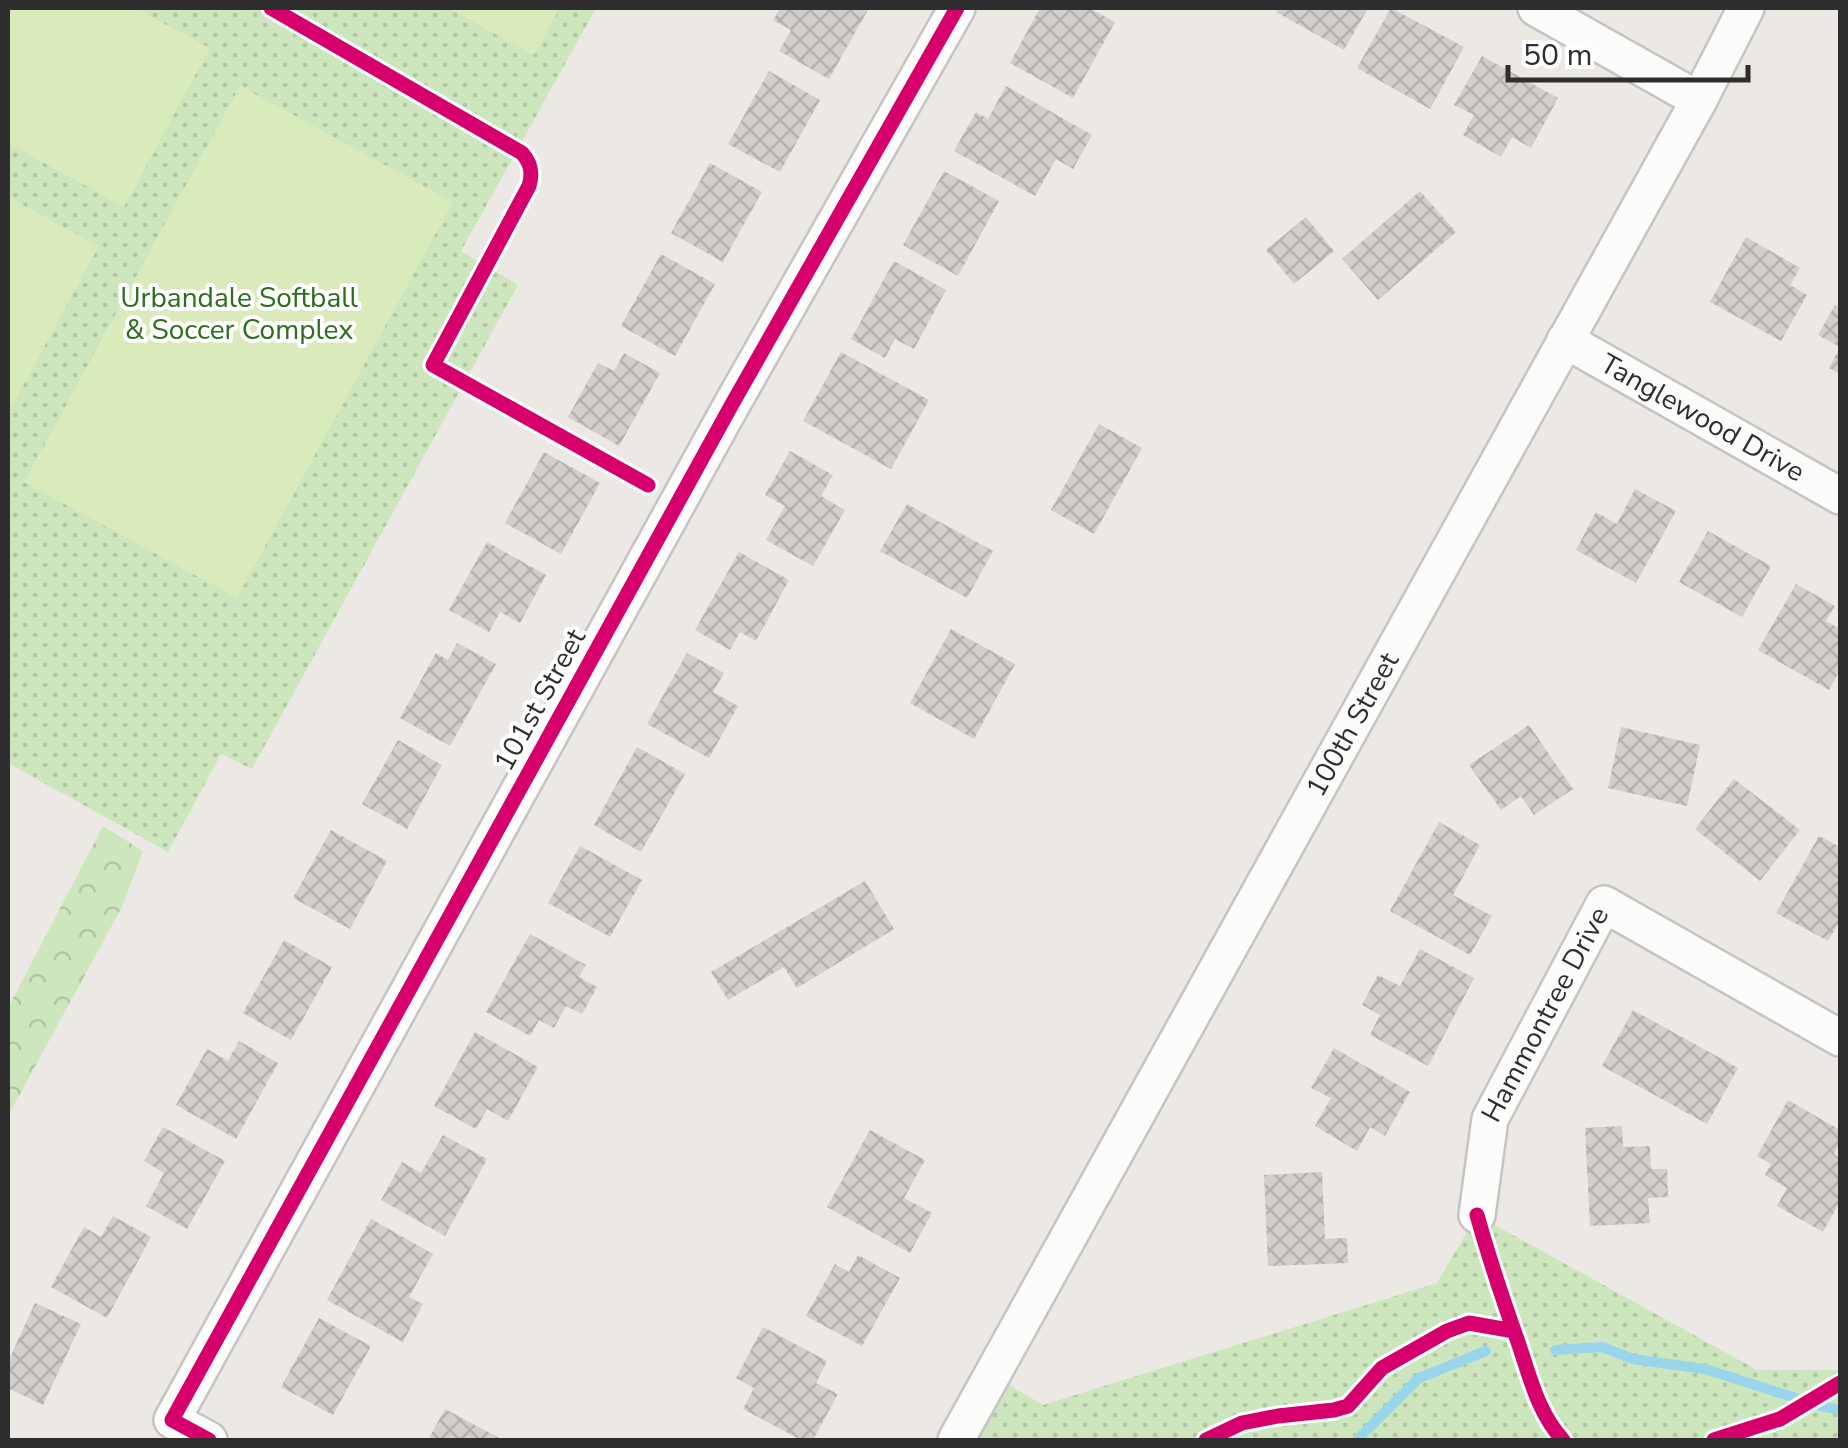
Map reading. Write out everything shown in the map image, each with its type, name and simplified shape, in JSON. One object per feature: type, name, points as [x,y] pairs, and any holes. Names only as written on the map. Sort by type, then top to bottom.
[{"type":"street","name":"101st Street","points":[[209,1440],[172,1420],[731,406],[957,8]]},
{"type":"street","points":[[1536,8],[1699,100]]},
{"type":"street","name":"100th Street","points":[[956,1440],[1699,100],[1746,8]]},
{"type":"street","name":"Tanglewood Drive","points":[[1565,340],[1840,496]]},
{"type":"street","name":"Hammontree Drive","points":[[1477,1215],[1490,1119],[1604,904],[1840,1038]]},
{"type":"green space","name":"Urbandale Softball & Soccer Complex","points":[[8,8],[596,8],[461,251],[518,285],[252,769],[221,754],[168,852],[8,763]]},
{"type":"green space","points":[[8,8],[135,8],[210,48],[124,207],[8,143]]},
{"type":"green space","points":[[448,8],[560,8],[534,55]]},
{"type":"green space","points":[[240,86],[453,202],[237,598],[24,482]]},
{"type":"green space","points":[[8,197],[99,246],[9,412],[8,412]]},
{"type":"green space","points":[[103,826],[143,851],[122,907],[8,1116],[8,1008]]},
{"type":"green space","points":[[1477,1215],[1757,1370],[1840,1370],[1840,1440],[956,1440],[992,1375],[1043,1405],[1437,1283]]},
{"type":"building","points":[[780,8],[869,8],[829,79],[779,51],[791,30],[773,20]]},
{"type":"building","points":[[1040,8],[1089,8],[1115,22],[1073,98],[1010,63]]},
{"type":"building","points":[[1278,8],[1368,8],[1344,50],[1276,12]]},
{"type":"building","points":[[1391,8],[1464,47],[1430,109],[1357,68]]},
{"type":"building","points":[[1482,56],[1558,98],[1531,148],[1512,137],[1501,157],[1463,135],[1474,115],[1454,105]]},
{"type":"building","points":[[769,71],[820,100],[780,172],[728,144]]},
{"type":"building","points":[[1006,86],[1092,135],[1073,169],[1056,159],[1035,196],[954,151],[976,112],[988,119]]},
{"type":"building","points":[[710,163],[762,192],[723,262],[671,233]]},
{"type":"building","points":[[944,171],[999,201],[958,276],[903,245]]},
{"type":"building","points":[[1420,191],[1456,232],[1378,300],[1342,259]]},
{"type":"building","points":[[1306,217],[1334,251],[1294,284],[1266,250]]},
{"type":"building","points":[[1746,237],[1800,268],[1790,285],[1807,295],[1781,341],[1710,302]]},
{"type":"building","points":[[661,254],[715,284],[675,356],[621,326]]},
{"type":"building","points":[[894,261],[946,290],[914,349],[895,339],[885,358],[851,339]]},
{"type":"building","points":[[1835,305],[1840,308],[1840,347],[1818,335]]},
{"type":"building","points":[[1840,347],[1840,374],[1829,368]]},
{"type":"building","points":[[841,352],[929,400],[891,469],[803,421]]},
{"type":"building","points":[[624,353],[660,373],[619,446],[568,417],[598,363],[614,371]]},
{"type":"building","points":[[1099,424],[1142,448],[1094,534],[1051,510]]},
{"type":"building","points":[[790,451],[833,475],[821,496],[845,510],[813,566],[766,540],[785,506],[765,495]]},
{"type":"building","points":[[544,452],[600,483],[561,554],[505,523]]},
{"type":"building","points":[[1635,489],[1676,511],[1636,583],[1576,550],[1596,512],[1617,524]]},
{"type":"building","points":[[907,504],[993,551],[967,598],[880,551]]},
{"type":"building","points":[[1708,531],[1771,566],[1742,617],[1679,582]]},
{"type":"building","points":[[487,542],[546,575],[520,623],[500,612],[489,632],[449,610]]},
{"type":"building","points":[[739,552],[789,580],[756,641],[740,632],[730,650],[695,630]]},
{"type":"building","points":[[1796,584],[1835,606],[1826,621],[1840,629],[1840,670],[1829,690],[1758,650]]},
{"type":"building","points":[[951,629],[1015,664],[974,739],[910,703]]},
{"type":"building","points":[[457,643],[496,664],[450,746],[400,718],[436,653],[448,660]]},
{"type":"building","points":[[687,653],[724,673],[713,692],[738,706],[709,758],[647,724]]},
{"type":"building","points":[[1529,725],[1573,789],[1534,815],[1521,796],[1501,810],[1469,765]]},
{"type":"building","points":[[1621,727],[1700,745],[1687,806],[1608,788]]},
{"type":"building","points":[[398,740],[442,765],[407,829],[362,804]]},
{"type":"building","points":[[637,747],[685,774],[641,852],[594,825]]},
{"type":"building","points":[[1734,779],[1800,830],[1760,881],[1695,829]]},
{"type":"building","points":[[1439,822],[1480,845],[1453,895],[1492,916],[1470,955],[1390,911]]},
{"type":"building","points":[[331,830],[387,861],[350,929],[293,898]]},
{"type":"building","points":[[1819,836],[1840,847],[1840,925],[1828,941],[1776,913]]},
{"type":"building","points":[[580,846],[642,880],[610,937],[548,903]]},
{"type":"building","points":[[865,881],[894,929],[797,988],[784,967],[728,1000],[711,972]]},
{"type":"building","points":[[530,934],[586,965],[579,977],[597,987],[582,1014],[566,1006],[554,1028],[539,1020],[530,1036],[486,1012]]},
{"type":"building","points":[[284,940],[332,967],[291,1040],[243,1013]]},
{"type":"building","points":[[1420,949],[1474,978],[1428,1066],[1370,1035],[1380,1015],[1362,1005],[1378,975],[1400,986]]},
{"type":"building","points":[[1633,1010],[1738,1068],[1707,1124],[1602,1066]]},
{"type":"building","points":[[475,1032],[538,1067],[508,1121],[487,1109],[476,1129],[434,1106]]},
{"type":"building","points":[[239,1041],[278,1063],[236,1139],[176,1105],[207,1049],[228,1061]]},
{"type":"building","points":[[1334,1048],[1410,1092],[1385,1136],[1370,1127],[1357,1151],[1315,1126],[1331,1098],[1311,1088]]},
{"type":"building","points":[[1788,1100],[1840,1130],[1840,1143],[1834,1154],[1840,1158],[1840,1201],[1823,1232],[1777,1206],[1787,1188],[1765,1175],[1771,1164],[1757,1156]]},
{"type":"building","points":[[1622,1126],[1623,1147],[1650,1146],[1651,1169],[1667,1169],[1668,1197],[1648,1198],[1650,1223],[1590,1226],[1585,1128]]},
{"type":"building","points":[[163,1127],[225,1161],[187,1229],[146,1206],[164,1173],[144,1161]]},
{"type":"building","points":[[870,1130],[925,1160],[904,1198],[932,1213],[910,1253],[827,1207]]},
{"type":"building","points":[[443,1135],[487,1159],[445,1236],[381,1200],[402,1162],[421,1173]]},
{"type":"building","points":[[1322,1172],[1325,1239],[1347,1238],[1348,1263],[1268,1266],[1264,1175]]},
{"type":"building","points":[[113,1216],[151,1237],[107,1318],[51,1287],[84,1227],[101,1237]]},
{"type":"building","points":[[371,1219],[433,1254],[409,1297],[423,1304],[403,1342],[327,1300]]},
{"type":"building","points":[[858,1255],[900,1278],[862,1346],[806,1316],[835,1264],[849,1272]]},
{"type":"building","points":[[35,1303],[81,1324],[43,1405],[8,1388],[8,1362]]},
{"type":"building","points":[[319,1318],[371,1346],[333,1415],[281,1387]]},
{"type":"building","points":[[763,1327],[827,1361],[816,1383],[838,1394],[813,1440],[801,1440],[743,1409],[754,1388],[736,1378]]},
{"type":"building","points":[[445,1409],[503,1440],[428,1440]]},
{"type":"waterway","points":[[1555,1350],[1602,1347],[1633,1359],[1705,1369],[1840,1410]]},
{"type":"waterway","points":[[1357,1440],[1419,1378],[1486,1351]]},
{"type":"cycle path","points":[[271,8],[522,153],[530,168],[529,186],[433,365],[648,485]]},
{"type":"cycle path","points":[[209,1440],[172,1420],[731,406],[957,8]]},
{"type":"cycle path","points":[[1477,1215],[1536,1394],[1563,1440]]},
{"type":"cycle path","points":[[1206,1440],[1242,1423],[1348,1406],[1382,1368],[1447,1331],[1469,1323],[1514,1331]]},
{"type":"cycle path","points":[[1714,1440],[1780,1419],[1840,1383]]}]
